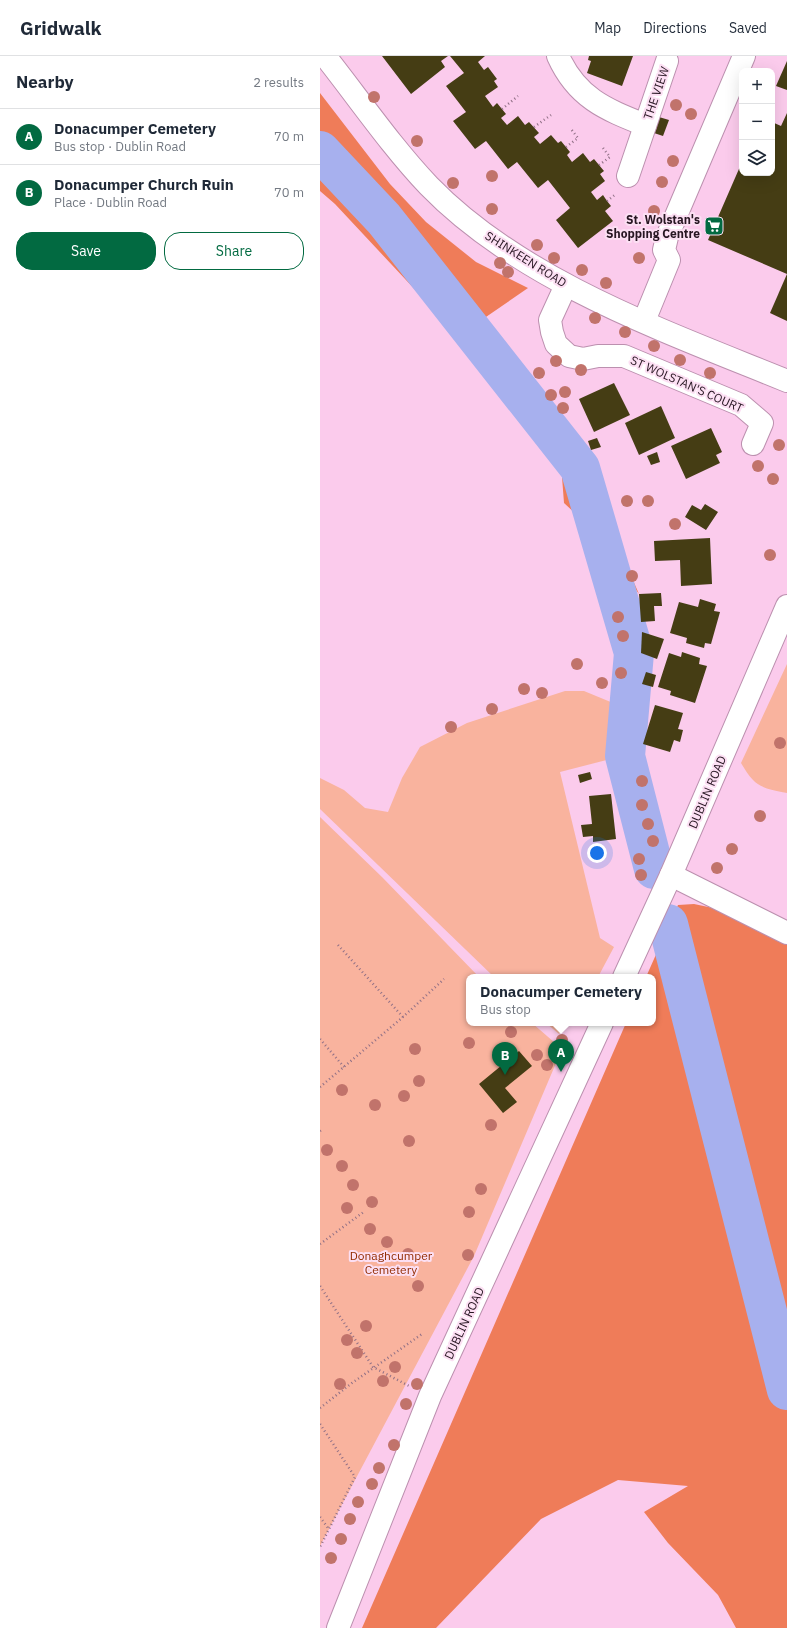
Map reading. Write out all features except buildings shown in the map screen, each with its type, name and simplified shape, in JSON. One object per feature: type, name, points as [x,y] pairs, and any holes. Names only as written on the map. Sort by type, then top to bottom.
[{"type":"street","name":"SHINKEEN ROAD","points":[[325,56],[392,143],[429,186],[466,219],[509,250],[566,285],[596,301],[787,381]]},
{"type":"street","name":"THE VIEW","points":[[558,56],[566,72],[578,88],[595,103],[609,111],[646,125]]},
{"type":"street","points":[[644,321],[669,260],[664,250],[667,237],[744,56]]},
{"type":"street","name":"THE VIEW","points":[[628,176],[667,62]]},
{"type":"street","name":"ST WOLSTAN'S COURT","points":[[566,285],[550,320],[556,344],[569,356],[583,359],[598,356],[624,356],[742,405],[762,423],[753,444]]},
{"type":"street","name":"DUBLIN ROAD","points":[[625,974],[671,875],[787,606]]},
{"type":"street","points":[[671,875],[787,933]]},
{"type":"street","name":"DUBLIN ROAD","points":[[338,1628],[430,1396],[601,1026]]},
{"type":"path","points":[[502,109],[518,96]]},
{"type":"path","points":[[534,127],[551,115]]},
{"type":"path","points":[[566,147],[578,138],[571,129]]},
{"type":"path","points":[[599,165],[610,157],[603,148]]},
{"type":"path","points":[[338,945],[403,1017]]},
{"type":"path","points":[[320,1087],[403,1017],[444,979]]},
{"type":"path","points":[[320,1039],[344,1066]]},
{"type":"path","points":[[320,1244],[365,1211]]},
{"type":"path","points":[[320,1286],[373,1367],[430,1396]]},
{"type":"path","points":[[320,1408],[373,1367],[422,1334]]},
{"type":"path","points":[[320,1424],[355,1477],[320,1547]]},
{"type":"path","points":[[320,1517],[328,1529]]},
{"type":"green space","points":[[787,664],[787,793],[765,788],[755,782],[741,763]]},
{"type":"green space","points":[[565,691],[584,691],[630,710],[631,733],[626,755],[560,772],[600,938],[614,947],[600,974],[491,974],[320,809],[320,778],[344,790],[365,808],[388,812],[402,778],[420,747],[467,723]]},
{"type":"green space","name":"Donaghcumper Cemetery","points":[[320,817],[382,877],[476,974],[466,974],[466,1026],[535,1026],[562,1049],[474,1256],[320,1546]]},
{"type":"green space","points":[[550,1026],[564,1026],[559,1034]]},
{"type":"shaded area","points":[[320,93],[390,184],[426,222],[476,262],[528,288],[483,319],[526,370],[550,408],[589,480],[639,594],[592,529],[564,503],[561,464],[477,356],[335,204],[320,191]]},
{"type":"shaded area","points":[[694,904],[713,908],[787,944],[787,1628],[736,1628],[718,1595],[668,1543],[644,1512],[688,1486],[618,1480],[541,1519],[436,1628],[362,1628],[625,1026],[656,1026],[656,974],[647,974],[678,905]]},
{"type":"waterway","points":[[320,151],[384,219],[580,468],[634,653],[625,756],[654,869]]},
{"type":"waterway","points":[[668,924],[787,1390]]},
{"type":"place","name":"St. Wolstan's Shopping Centre","points":[[714,226]]},
{"type":"place","name":"Donacumper Cemetery","points":[[561,1072]]},
{"type":"place","name":"Donacumper Church Ruin","points":[[505,1075]]}]
